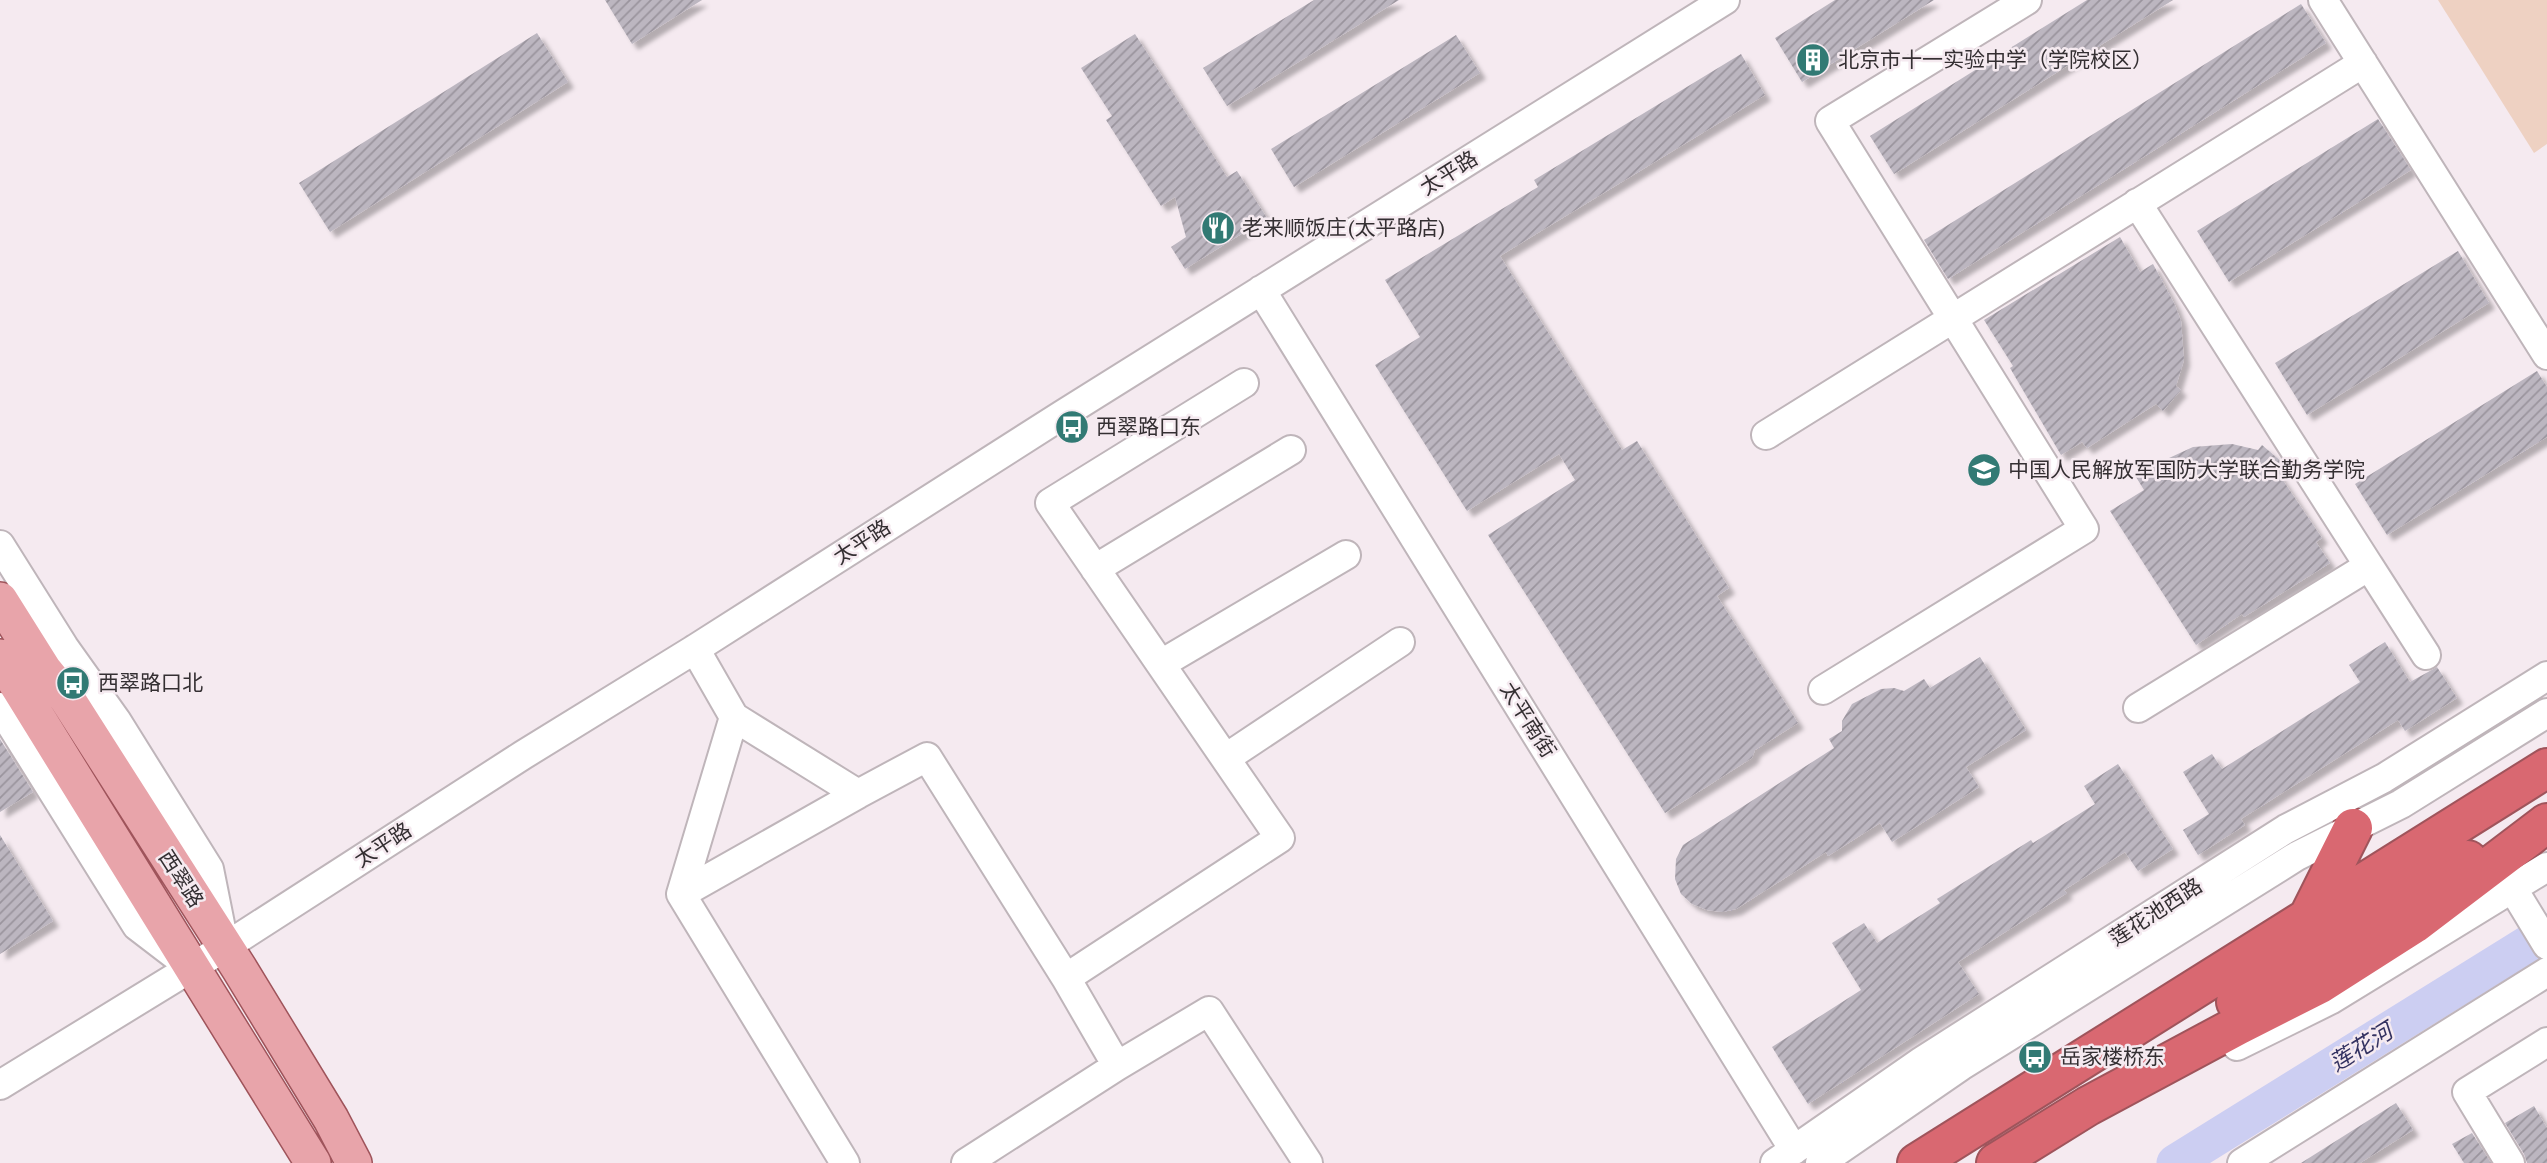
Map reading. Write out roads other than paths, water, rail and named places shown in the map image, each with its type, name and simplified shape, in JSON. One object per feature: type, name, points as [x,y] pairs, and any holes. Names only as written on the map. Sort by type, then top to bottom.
[{"type":"highway","points":[[1917,1163],[2547,768]]},
{"type":"highway","points":[[2309,916],[2345,815]]},
{"type":"highway","points":[[1996,1163],[2088,1106],[2319,984],[2541,842]]},
{"type":"main road","name":"西翠路","points":[[0,600],[44,670],[66,697],[225,947],[331,1119],[354,1163]]},
{"type":"main road","name":"西翠路","points":[[0,657],[313,1163]]},
{"type":"street","name":"太平路","points":[[0,1085],[192,968],[523,755],[1725,0]]},
{"type":"street","points":[[1823,690],[2084,529],[1830,121],[2027,0]]},
{"type":"street","points":[[2323,0],[2547,355]]},
{"type":"street","points":[[1766,435],[2363,63]]},
{"type":"street","points":[[2137,203],[2426,655]]},
{"type":"street","name":"太平南街","points":[[1261,290],[1785,1156]]},
{"type":"street","points":[[1066,978],[1280,838],[1050,503],[1244,383]]},
{"type":"street","points":[[1096,569],[1291,450]]},
{"type":"street","points":[[0,545],[64,647],[116,720],[209,869],[225,947]]},
{"type":"street","points":[[1161,664],[1346,555]]},
{"type":"street","points":[[2138,708],[2369,566]]},
{"type":"street","points":[[1226,758],[1400,642]]},
{"type":"street","points":[[695,649],[734,717],[858,794]]},
{"type":"street","name":"莲花池西路","points":[[1820,1163],[1961,1066],[2297,856],[2384,778],[2547,676]]},
{"type":"street","points":[[0,707],[137,926],[192,968]]},
{"type":"street","name":"莲花池西路","points":[[1785,1156],[1922,1061],[2286,829],[2401,804],[2547,713]]},
{"type":"street","points":[[734,717],[681,894],[845,1163]]},
{"type":"street","points":[[681,894],[927,757],[1066,978],[1117,1066]]},
{"type":"street","points":[[2088,1106],[2206,1060],[2277,1028],[2330,1000],[2513,889],[2541,842]]},
{"type":"street","points":[[2513,889],[2547,945]]},
{"type":"street","points":[[2242,1163],[2547,972]]},
{"type":"street","points":[[966,1163],[1117,1066],[1209,1011],[1308,1163]]},
{"type":"street","points":[[2510,1163],[2468,1092],[2547,1042]]},
{"type":"waterway","name":"莲花河","points":[[2175,1163],[2547,932]]},
{"type":"place","name":"北京市十一实验中学（学院校区）","points":[[1813,60]]},
{"type":"place","name":"老来顺饭庄(太平路店)","points":[[1218,228]]},
{"type":"place","name":"西翠路口东","points":[[1072,427]]},
{"type":"place","name":"中国人民解放军国防大学联合勤务学院","points":[[1984,470]]},
{"type":"place","name":"西翠路口北","points":[[73,683]]},
{"type":"place","name":"岳家楼桥东","points":[[2035,1057]]}]
